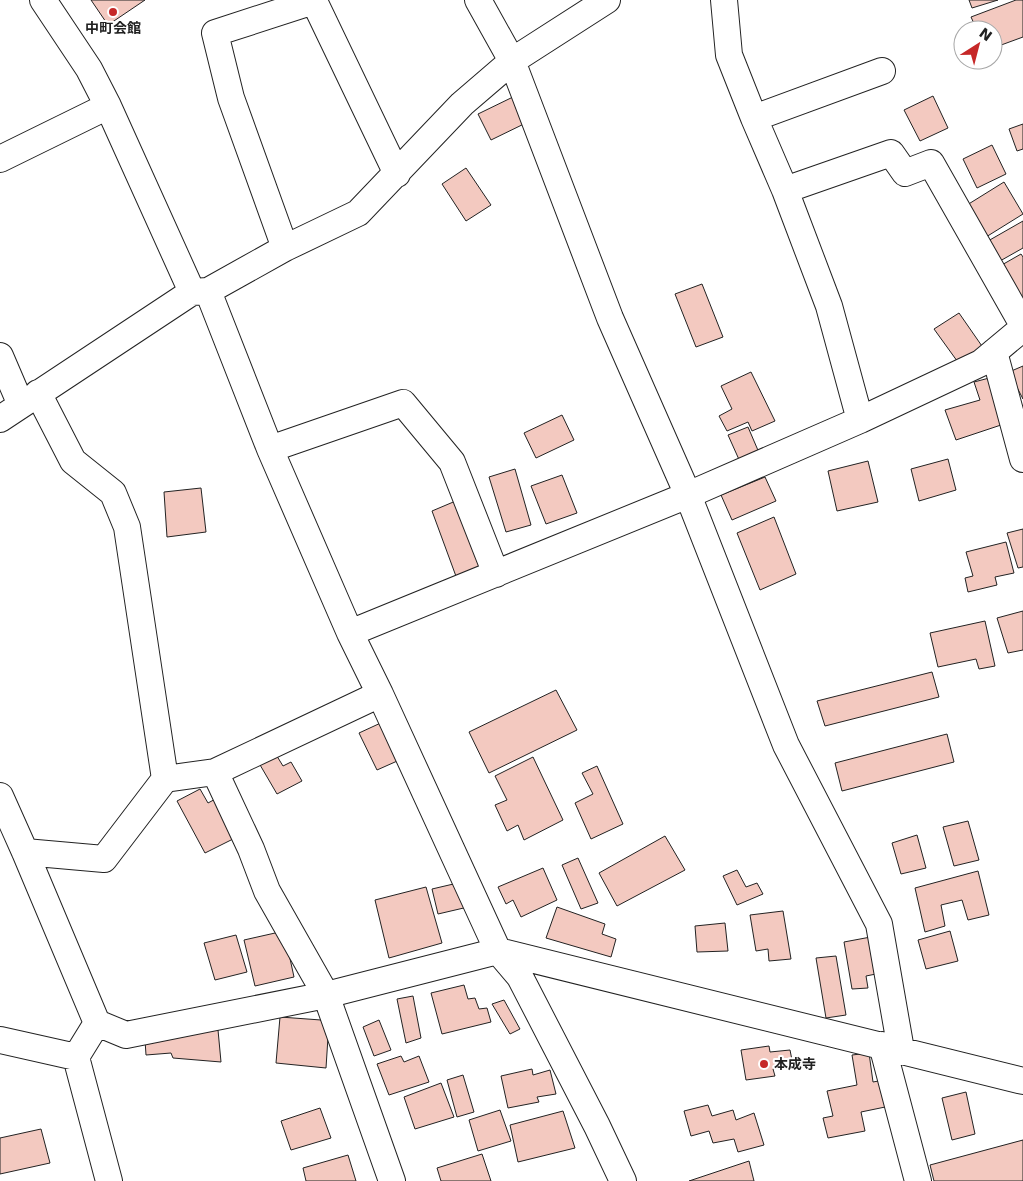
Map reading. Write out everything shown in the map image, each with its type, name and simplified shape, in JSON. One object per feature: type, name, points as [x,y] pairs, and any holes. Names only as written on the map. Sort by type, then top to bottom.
[{"type":"street","points":[[43,0],[89,69],[200,292],[350,633],[498,951],[520,977],[597,1126],[623,1181]]},
{"type":"street","points":[[478,0],[512,61],[610,318],[688,495],[786,745],[879,924],[892,1048],[918,1181]]},
{"type":"street","points":[[20,405],[200,292],[358,213],[462,104],[512,61],[607,0]]},
{"type":"street","points":[[724,0],[729,55],[785,190],[829,306],[860,420]]},
{"type":"street","points":[[286,248],[231,98],[215,34],[314,1],[397,174]]},
{"type":"street","points":[[754,118],[882,71]]},
{"type":"street","points":[[0,159],[108,106]]},
{"type":"street","points":[[350,633],[688,495],[860,420],[980,362],[1023,327],[931,162],[905,172],[891,153],[785,190]]},
{"type":"street","points":[[994,352],[1023,459]]},
{"type":"street","points":[[0,356],[20,405],[73,461],[113,493],[128,527],[165,779]]},
{"type":"street","points":[[270,449],[403,403],[452,462],[496,574]]},
{"type":"street","points":[[15,846],[104,859],[165,779],[215,772],[380,694]]},
{"type":"street","points":[[215,772],[251,849],[267,891],[326,996],[392,1181]]},
{"type":"street","points":[[0,796],[15,846],[97,1024],[126,1035],[326,996],[498,951],[1023,1081]]},
{"type":"street","points":[[97,1024],[76,1057],[108,1181]]},
{"type":"street","points":[[0,1040],[76,1057]]},
{"type":"building","name":"中町会館","points":[[91,0],[145,0],[108,25]]},
{"type":"building","points":[[969,0],[998,0],[972,8]]},
{"type":"building","points":[[1016,0],[1023,0],[1023,37],[1003,44],[1003,20],[972,20],[971,17]]},
{"type":"building","points":[[515,96],[528,122],[491,140],[478,114]]},
{"type":"building","points":[[933,96],[948,128],[920,141],[904,110]]},
{"type":"building","points":[[1023,124],[1023,149],[1017,151],[1009,129]]},
{"type":"building","points":[[992,145],[1006,174],[977,188],[963,159]]},
{"type":"building","points":[[466,168],[491,205],[466,221],[442,184]]},
{"type":"building","points":[[1004,182],[1023,214],[986,237],[967,205]]},
{"type":"building","points":[[1023,221],[1023,248],[1000,261],[988,241]]},
{"type":"building","points":[[1021,254],[1023,257],[1023,298],[1020,300],[1000,266]]},
{"type":"building","points":[[702,284],[723,337],[696,347],[675,294]]},
{"type":"building","points":[[959,313],[984,349],[960,365],[934,329]]},
{"type":"building","points":[[1023,366],[1023,399],[1009,372]]},
{"type":"building","points":[[751,372],[775,421],[752,431],[748,422],[727,431],[719,416],[732,409],[721,386]]},
{"type":"building","points":[[993,377],[1007,423],[956,440],[945,410],[980,400],[974,382]]},
{"type":"building","points":[[562,415],[574,440],[536,458],[524,433]]},
{"type":"building","points":[[748,427],[760,455],[741,464],[728,435]]},
{"type":"building","points":[[948,459],[956,490],[919,501],[911,469]]},
{"type":"building","points":[[868,461],[878,502],[837,511],[828,471]]},
{"type":"building","points":[[515,469],[531,525],[506,532],[489,477]]},
{"type":"building","points":[[562,475],[577,513],[546,524],[531,486]]},
{"type":"building","points":[[765,477],[776,501],[732,520],[721,495]]},
{"type":"building","points":[[201,488],[206,532],[167,537],[164,492]]},
{"type":"building","points":[[458,500],[484,569],[457,579],[432,511]]},
{"type":"building","points":[[774,517],[796,574],[760,590],[737,533]]},
{"type":"building","points":[[1023,529],[1023,567],[1018,568],[1007,533]]},
{"type":"building","points":[[1006,542],[1014,573],[995,577],[997,585],[968,592],[965,578],[973,576],[966,552]]},
{"type":"building","points":[[1023,611],[1023,650],[1008,653],[997,618]]},
{"type":"building","points":[[985,621],[995,666],[979,669],[976,659],[938,667],[930,633]]},
{"type":"building","points":[[932,672],[939,697],[825,726],[817,701]]},
{"type":"building","points":[[556,690],[577,730],[489,773],[469,732]]},
{"type":"building","points":[[385,721],[404,758],[377,770],[359,733]]},
{"type":"building","points":[[947,734],[954,762],[842,791],[835,763]]},
{"type":"building","points":[[272,748],[283,766],[291,762],[302,781],[277,794],[256,758]]},
{"type":"building","points":[[533,757],[563,820],[524,840],[518,825],[507,831],[495,805],[507,800],[495,776]]},
{"type":"building","points":[[597,766],[623,824],[591,839],[575,803],[593,794],[582,773]]},
{"type":"building","points":[[200,789],[208,803],[221,796],[241,835],[205,853],[177,801]]},
{"type":"building","points":[[968,821],[979,860],[954,866],[943,827]]},
{"type":"building","points":[[917,835],[926,868],[901,874],[892,843]]},
{"type":"building","points":[[665,836],[685,870],[617,906],[599,873]]},
{"type":"building","points":[[578,858],[598,903],[581,909],[562,865]]},
{"type":"building","points":[[543,868],[557,900],[521,917],[513,900],[506,904],[498,887]]},
{"type":"building","points":[[737,870],[746,887],[757,883],[763,894],[737,905],[723,876]]},
{"type":"building","points":[[978,871],[989,915],[968,920],[962,900],[941,905],[945,926],[925,932],[915,888]]},
{"type":"building","points":[[462,882],[468,907],[438,914],[432,889]]},
{"type":"building","points":[[426,887],[442,943],[389,958],[375,900]]},
{"type":"building","points":[[557,907],[605,924],[602,934],[616,939],[611,957],[546,938]]},
{"type":"building","points":[[783,911],[791,959],[769,961],[768,949],[756,951],[750,915]]},
{"type":"building","points":[[725,923],[728,951],[697,952],[695,926]]},
{"type":"building","points":[[284,931],[294,977],[255,986],[244,940]]},
{"type":"building","points":[[950,931],[958,961],[926,969],[918,940]]},
{"type":"building","points":[[236,935],[247,972],[215,980],[204,943]]},
{"type":"building","points":[[876,936],[881,973],[866,976],[868,988],[852,989],[844,942]]},
{"type":"building","points":[[836,956],[846,1015],[826,1018],[816,958]]},
{"type":"building","points":[[464,985],[468,999],[475,998],[479,1009],[487,1008],[491,1022],[442,1034],[431,993]]},
{"type":"building","points":[[413,996],[421,1038],[406,1043],[397,999]]},
{"type":"building","points":[[504,1000],[520,1029],[510,1034],[492,1004]]},
{"type":"building","points":[[280,1017],[321,1020],[328,1037],[326,1068],[276,1063]]},
{"type":"building","points":[[379,1020],[391,1050],[374,1056],[363,1027]]},
{"type":"building","points":[[218,1030],[221,1062],[173,1058],[171,1053],[146,1055],[145,1040]]},
{"type":"building","name":"本成寺","points":[[769,1046],[770,1052],[790,1050],[792,1060],[784,1061],[785,1067],[773,1069],[775,1076],[746,1080],[741,1050]]},
{"type":"building","points":[[869,1053],[873,1082],[884,1080],[890,1106],[861,1112],[865,1131],[828,1138],[823,1118],[833,1116],[827,1091],[857,1085],[852,1055]]},
{"type":"building","points":[[401,1056],[404,1062],[419,1056],[429,1082],[389,1095],[377,1064]]},
{"type":"building","points":[[532,1069],[533,1075],[550,1070],[556,1094],[537,1097],[539,1102],[508,1108],[501,1076]]},
{"type":"building","points":[[463,1075],[474,1112],[457,1117],[447,1080]]},
{"type":"building","points":[[441,1083],[454,1117],[415,1129],[404,1097]]},
{"type":"building","points":[[966,1092],[975,1134],[952,1140],[942,1098]]},
{"type":"building","points":[[708,1105],[712,1116],[733,1110],[736,1120],[754,1113],[764,1145],[738,1152],[734,1139],[713,1143],[709,1131],[691,1136],[684,1111]]},
{"type":"building","points":[[320,1108],[331,1138],[291,1150],[281,1121]]},
{"type":"building","points":[[500,1110],[511,1141],[478,1151],[469,1120]]},
{"type":"building","points":[[563,1111],[575,1148],[518,1162],[510,1125]]},
{"type":"building","points":[[41,1129],[50,1163],[0,1174],[0,1138]]},
{"type":"building","points":[[1023,1140],[1023,1181],[934,1181],[930,1165]]},
{"type":"building","points":[[482,1154],[491,1181],[441,1181],[437,1168]]},
{"type":"building","points":[[348,1155],[356,1181],[306,1181],[303,1168]]},
{"type":"building","points":[[749,1161],[754,1181],[689,1181]]},
{"type":"place","name":"中町会館","points":[[113,12]]},
{"type":"place","name":"本成寺","points":[[764,1064]]}]
